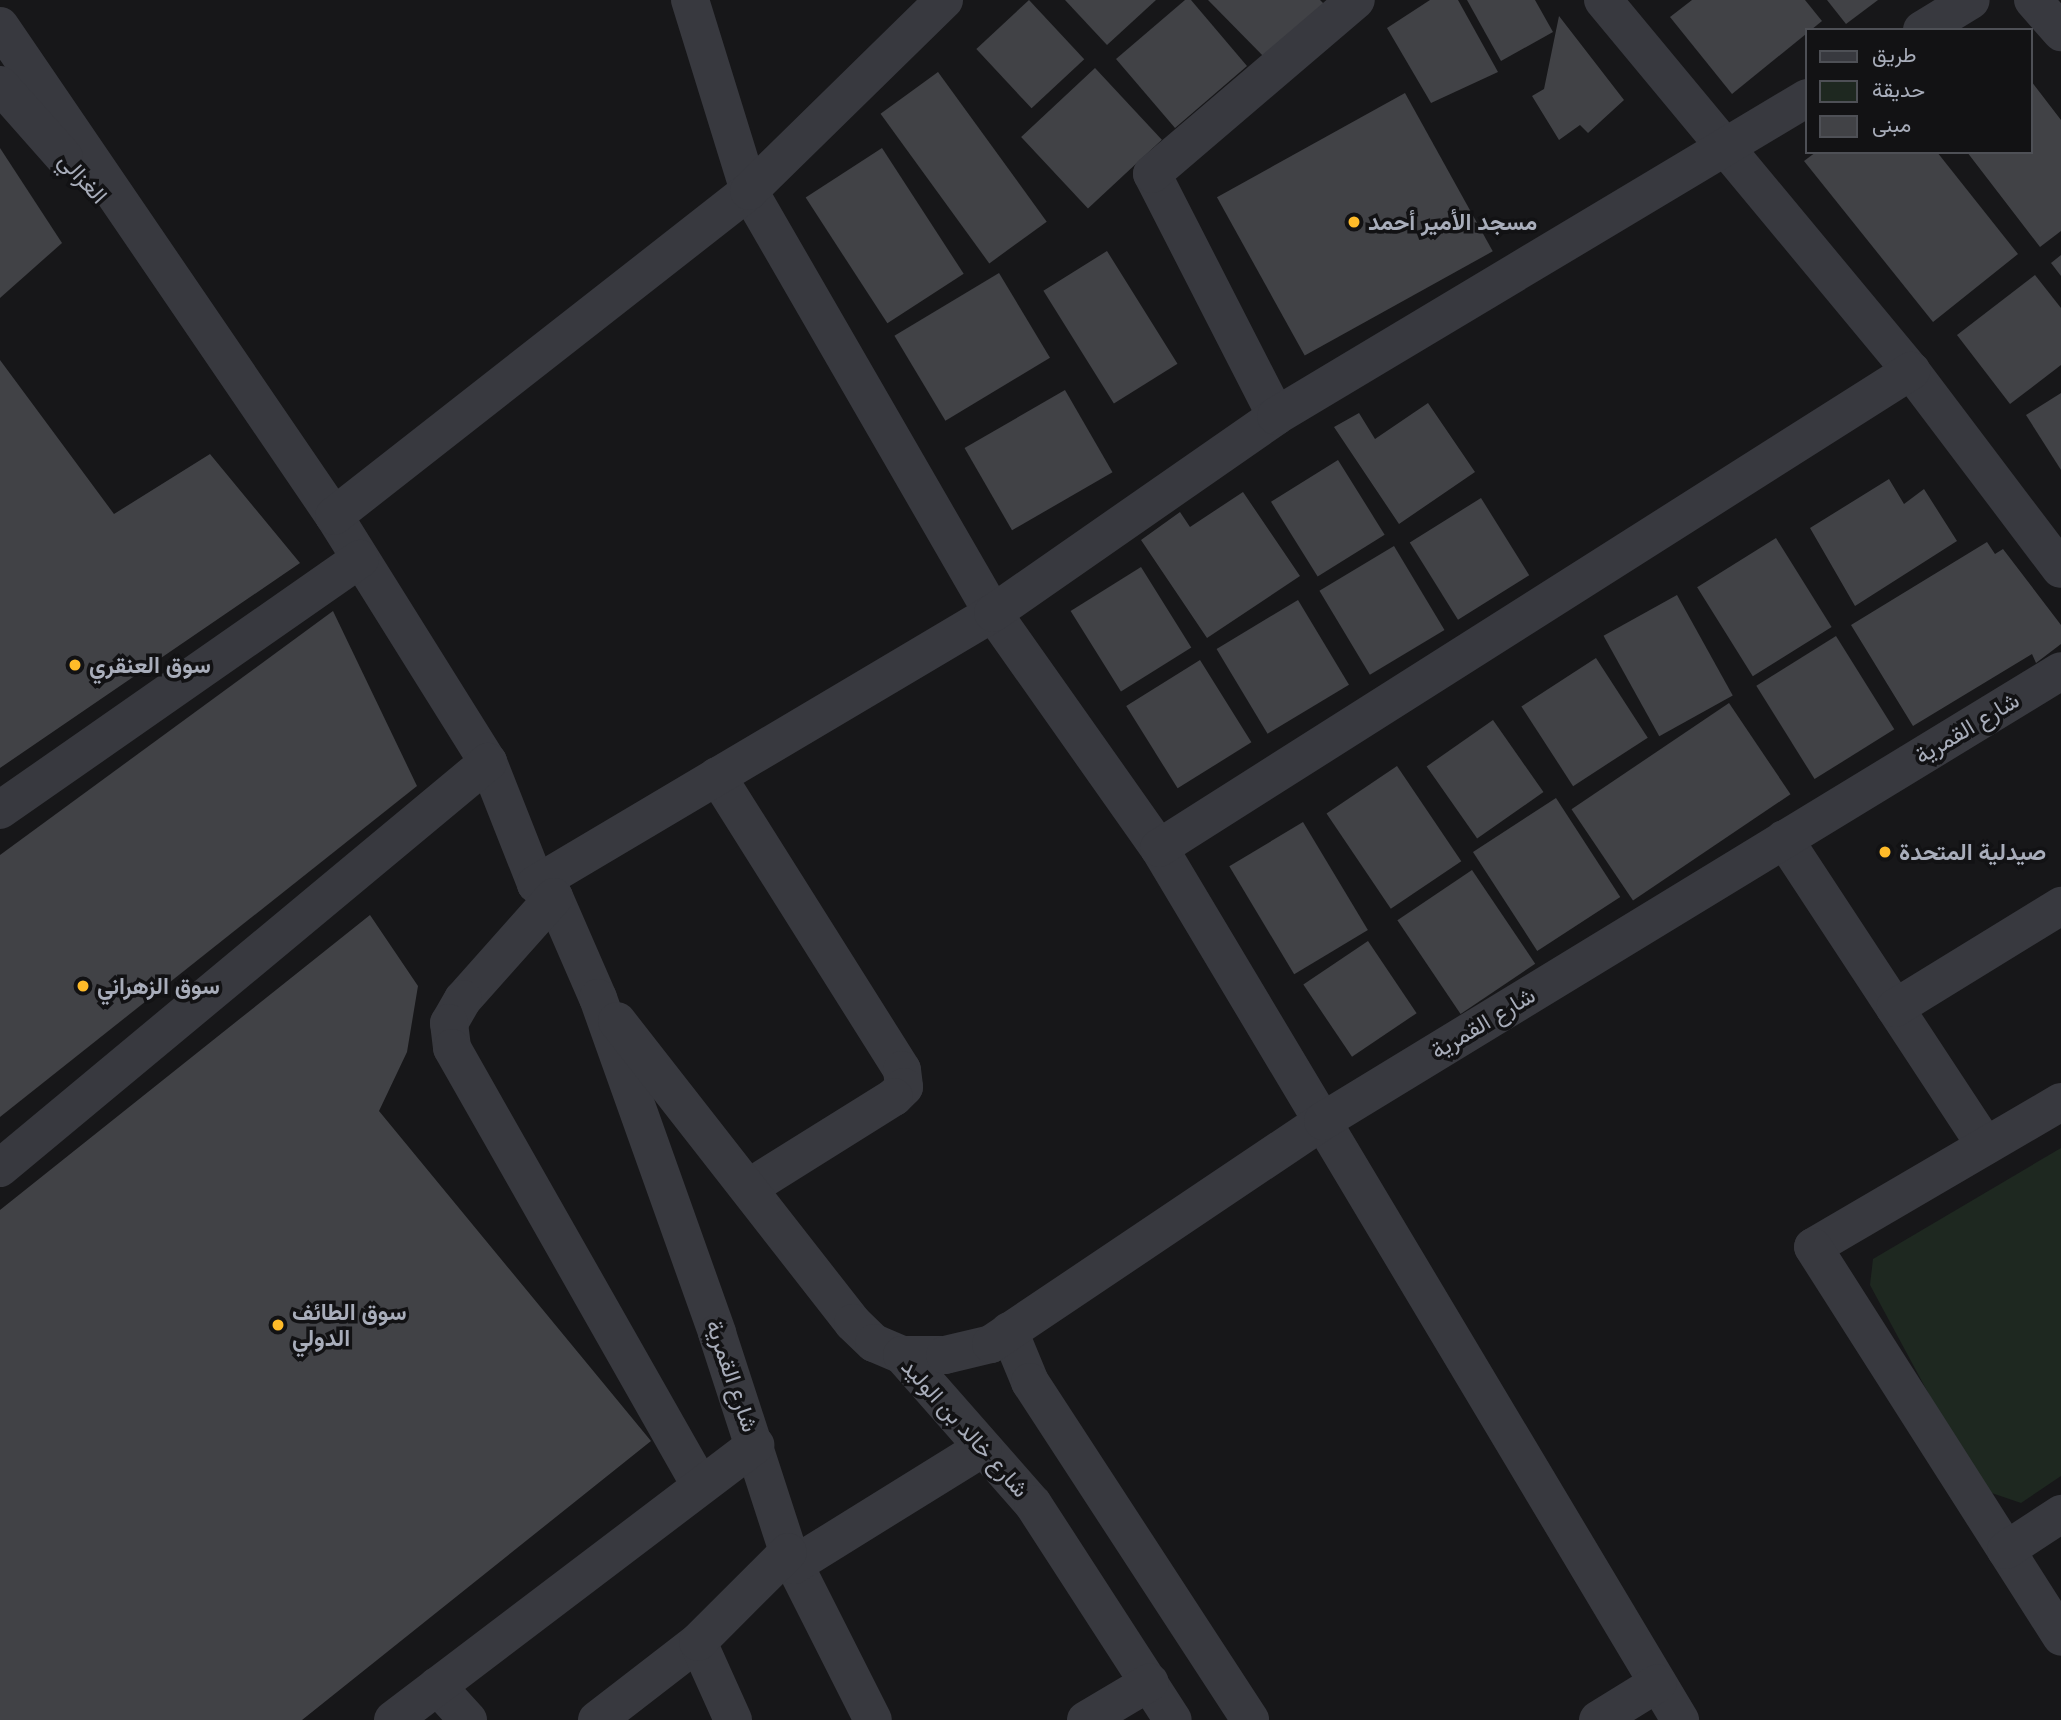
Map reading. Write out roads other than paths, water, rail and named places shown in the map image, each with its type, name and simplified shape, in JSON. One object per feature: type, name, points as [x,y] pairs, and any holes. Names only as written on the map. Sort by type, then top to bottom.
[{"type":"street","points":[[690,0],[749,191],[993,612],[1159,848],[1680,1720]]},
{"type":"street","points":[[334,516],[749,191],[944,0]]},
{"type":"street","points":[[1276,416],[1152,174],[1356,0]]},
{"type":"street","points":[[1604,0],[1912,370],[2061,569]]},
{"type":"street","points":[[1925,28],[1971,0]]},
{"type":"street","points":[[2033,0],[2061,32]]},
{"type":"street","points":[[0,26],[334,516],[488,762],[545,890],[598,998]]},
{"type":"street","name":"الغزالي","points":[[0,85],[166,272]]},
{"type":"street","points":[[699,1483],[452,1048],[449,1023],[463,999],[545,890],[717,776],[993,612],[1276,416],[1806,99]]},
{"type":"street","points":[[1159,848],[1912,370]]},
{"type":"street","points":[[0,810],[360,559]]},
{"type":"street","name":"شارع القمرية","points":[[902,1355],[944,1355],[991,1344],[1323,1121],[2061,671]]},
{"type":"street","points":[[0,1168],[488,762]]},
{"type":"street","points":[[717,776],[902,1070],[904,1087],[750,1187]]},
{"type":"street","points":[[1784,839],[1986,1146]]},
{"type":"street","points":[[1895,1008],[2061,906]]},
{"type":"street","name":"شارع القمرية","points":[[393,1720],[699,1483],[755,1445],[598,998]]},
{"type":"street","name":"شارع خالد بن الوليد","points":[[598,998],[750,1187],[853,1323],[874,1343],[902,1355],[1033,1504],[1173,1720]]},
{"type":"street","points":[[2061,1102],[1813,1247],[2061,1637]]},
{"type":"street","points":[[1009,1331],[1030,1382],[1195,1628],[1250,1720]]},
{"type":"street","points":[[755,1445],[791,1558],[873,1720]]},
{"type":"street","points":[[597,1720],[698,1642],[791,1558],[984,1448]]},
{"type":"street","points":[[2006,1550],[2061,1514]]},
{"type":"street","points":[[698,1642],[733,1720]]},
{"type":"street","points":[[1086,1720],[1150,1682]]},
{"type":"street","points":[[1598,1720],[1658,1683]]},
{"type":"street","points":[[437,1686],[468,1720]]},
{"type":"place","name":"مسجد الأمير أحمد","points":[[1354,222]]},
{"type":"place","name":"سوق العنقري","points":[[75,665]]},
{"type":"place","name":"صيدلية المتحدة","points":[[1885,852]]},
{"type":"place","name":"سوق الزهراني","points":[[83,986]]},
{"type":"place","name":"سوق الطائف الدولي","points":[[278,1325]]}]
